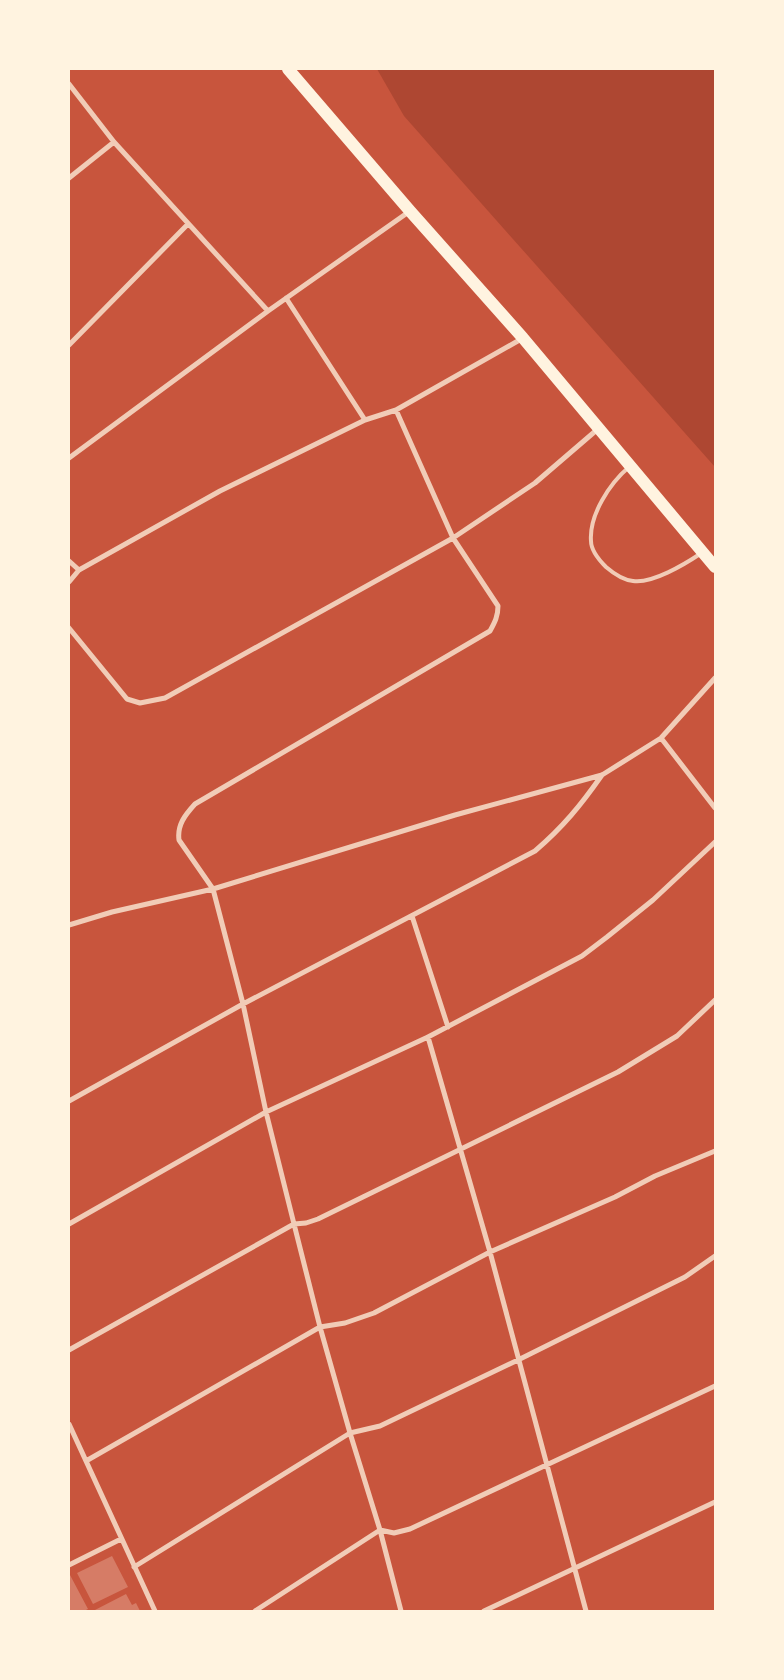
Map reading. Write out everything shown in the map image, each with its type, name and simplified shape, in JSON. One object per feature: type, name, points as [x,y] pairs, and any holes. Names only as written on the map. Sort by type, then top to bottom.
[{"type":"main road","points":[[289,69],[410,211],[523,338],[715,567]]},
{"type":"street","points":[[69,84],[114,142],[268,311]]},
{"type":"street","points":[[69,178],[114,142]]},
{"type":"street","points":[[69,458],[268,311],[410,211]]},
{"type":"street","points":[[69,345],[188,224]]},
{"type":"street","points":[[286,298],[365,420]]},
{"type":"street","points":[[69,582],[79,570],[220,491],[365,420],[396,410],[523,338]]},
{"type":"street","points":[[396,410],[452,538],[498,606],[498,614],[490,631],[195,804],[188,812],[178,831],[179,840],[213,889],[243,1004],[266,1112],[320,1327],[380,1530],[401,1611]]},
{"type":"street","points":[[69,628],[127,699],[140,704],[165,698],[452,538],[535,483],[599,428]]},
{"type":"street","points":[[69,562],[79,570]]},
{"type":"street","points":[[69,924],[112,912],[213,889],[455,815],[602,775],[661,738],[715,678]]},
{"type":"street","points":[[661,738],[715,808]]},
{"type":"street","points":[[69,1100],[243,1004],[535,851],[573,814],[602,775]]},
{"type":"street","points":[[69,1224],[266,1112],[428,1037],[582,956],[653,900],[715,842]]},
{"type":"street","points":[[412,916],[448,1027]]},
{"type":"street","points":[[69,1350],[294,1224],[318,1219],[618,1072],[677,1036],[715,1000]]},
{"type":"street","points":[[428,1037],[490,1252],[586,1611]]},
{"type":"street","points":[[86,1461],[320,1327],[345,1323],[374,1313],[490,1252],[615,1197],[655,1176],[715,1151]]},
{"type":"street","points":[[134,1567],[350,1433],[380,1426],[518,1360],[685,1277],[715,1256]]},
{"type":"street","points":[[255,1611],[380,1530],[394,1533],[410,1529],[715,1386]]},
{"type":"street","points":[[69,1424],[71,1440],[86,1461],[155,1611]]},
{"type":"street","points":[[484,1611],[715,1502]]},
{"type":"street","points":[[69,1565],[121,1539]]},
{"type":"lane","points":[[631,466],[612,485],[598,509],[592,526],[590,542],[599,560],[614,574],[633,581],[651,579],[688,562],[703,552]]},
{"type":"shaded area","points":[[377,69],[715,69],[715,467],[404,116]]},
{"type":"building","points":[[112,1556],[128,1587],[93,1604],[77,1573]]},
{"type":"building","points":[[70,1575],[88,1609],[84,1611],[69,1611]]},
{"type":"building","points":[[126,1594],[132,1605],[136,1603],[140,1611],[93,1611]]}]
